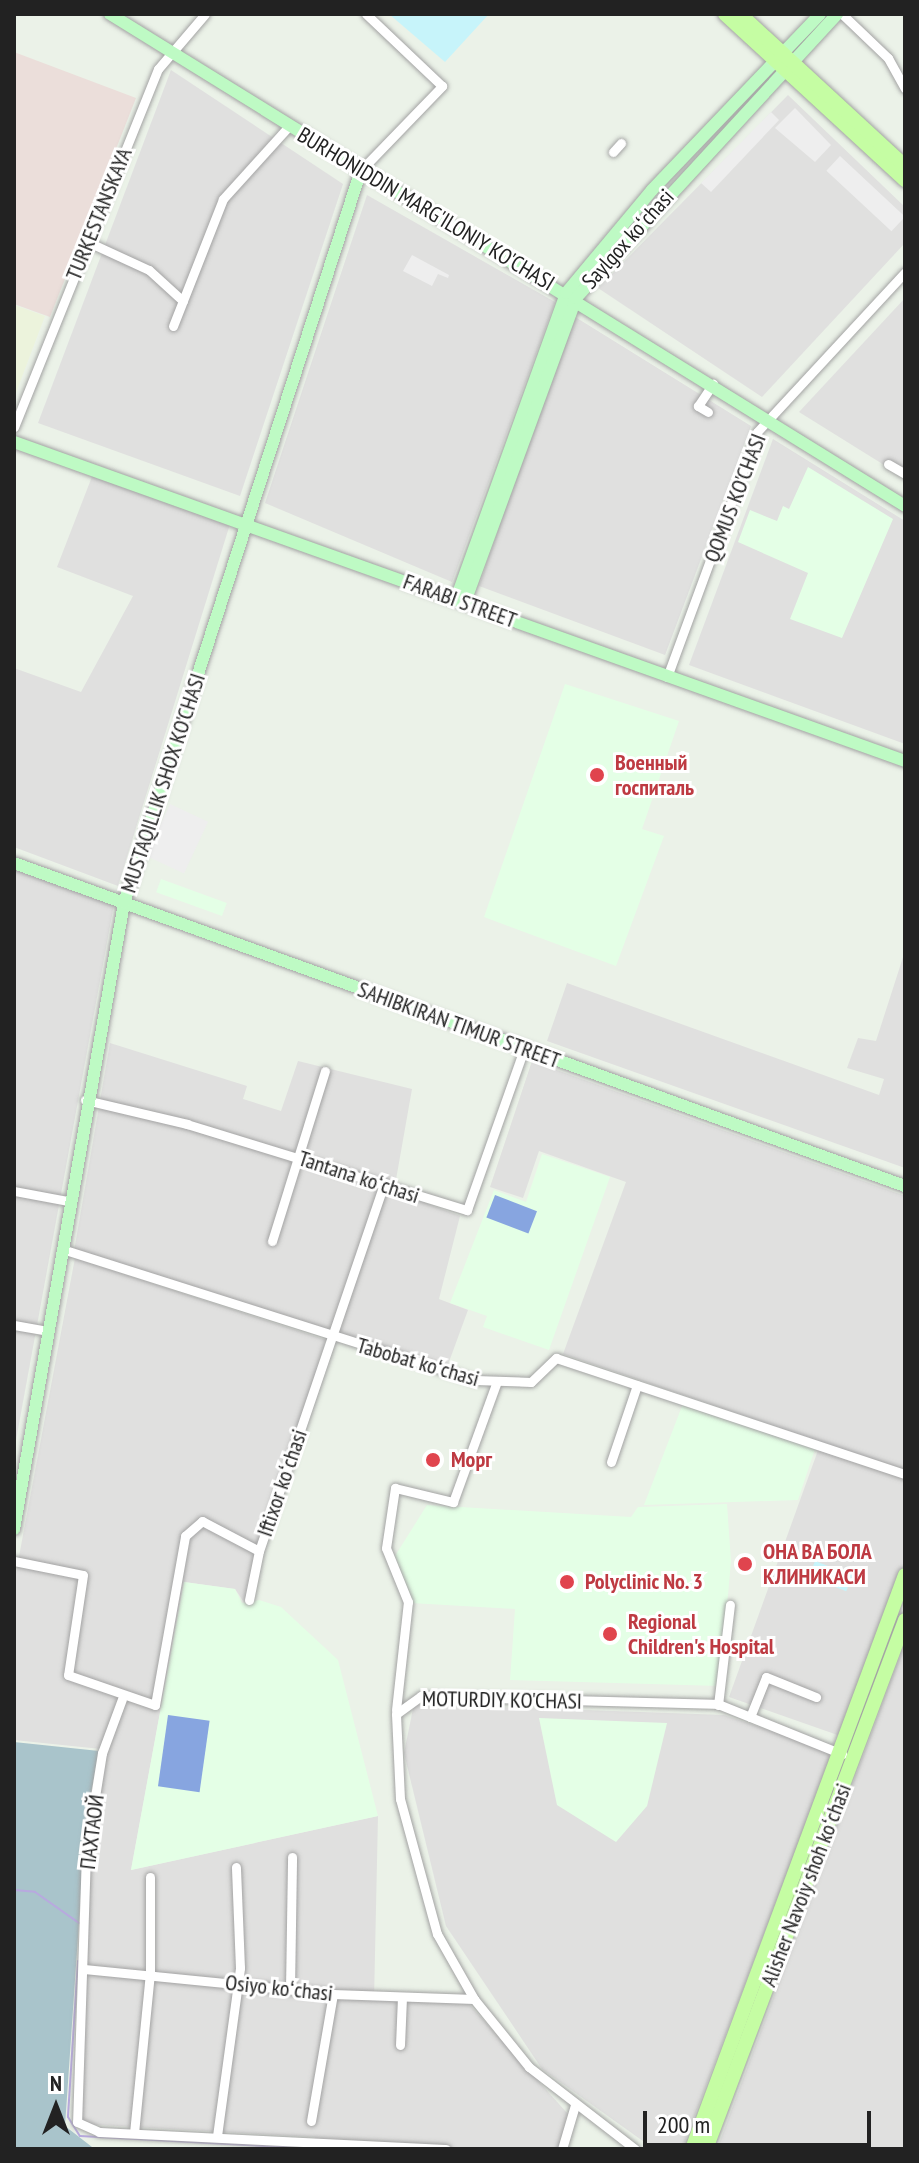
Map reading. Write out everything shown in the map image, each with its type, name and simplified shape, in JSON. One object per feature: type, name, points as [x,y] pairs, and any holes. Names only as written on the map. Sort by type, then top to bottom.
[{"type":"main road","name":"BURHONIDDIN MARG'ILONIY KO'CHASI","points":[[110,14],[361,170],[571,295],[905,506]]},
{"type":"main road","points":[[725,14],[905,166]]},
{"type":"main road","points":[[740,14],[783,62],[905,180]]},
{"type":"main road","name":"Saylgox koʻchasi","points":[[461,600],[571,295],[783,62],[820,14]]},
{"type":"main road","name":"Saylgox koʻchasi","points":[[783,62],[840,14]]},
{"type":"main road","name":"MUSTAQILLIK SHOX KO'CHASI","points":[[14,1529],[85,1100],[124,903],[361,170]]},
{"type":"main road","name":"FARABI STREET","points":[[14,442],[905,761]]},
{"type":"main road","name":"SAHIBKIRAN TIMUR STREET","points":[[14,863],[905,1186]]},
{"type":"main road","name":"Alisher Navoiy shoh koʻchasi","points":[[692,2149],[905,1575]]},
{"type":"main road","name":"Alisher Navoiy shoh koʻchasi","points":[[706,2149],[905,1620]]},
{"type":"street","name":"TURKESTANSKAYA","points":[[14,427],[158,69],[205,14]]},
{"type":"street","name":"MUSTAQILLIK SHOX KO'CHASI","points":[[361,170],[442,86],[366,14]]},
{"type":"street","points":[[840,14],[888,58],[905,89]]},
{"type":"street","points":[[173,326],[223,199],[289,126]]},
{"type":"street","points":[[613,152],[621,143]]},
{"type":"street","points":[[88,242],[149,270],[183,301]]},
{"type":"street","name":"QOMUS KO'CHASI","points":[[667,677],[757,432],[905,272]]},
{"type":"street","points":[[708,412],[695,404],[713,384]]},
{"type":"street","points":[[888,464],[905,474]]},
{"type":"street","name":"Tantana koʻchasi","points":[[85,1100],[301,1157],[456,1210],[474,1205],[524,1049]]},
{"type":"street","points":[[272,1241],[301,1157],[325,1071]]},
{"type":"street","name":"Iftixor koʻchasi","points":[[122,1699],[156,1702],[191,1526],[202,1521],[259,1551],[384,1183]]},
{"type":"street","points":[[14,1191],[68,1201]]},
{"type":"street","name":"Tabobat koʻchasi","points":[[62,1249],[333,1336],[496,1384],[531,1382],[556,1358],[905,1474]]},
{"type":"street","points":[[14,1325],[47,1331]]},
{"type":"street","points":[[396,1714],[408,1602],[386,1548],[395,1488],[453,1502],[496,1384]]},
{"type":"street","points":[[611,1462],[637,1385]]},
{"type":"street","points":[[249,1600],[259,1551]]},
{"type":"street","points":[[14,1561],[83,1575],[65,1672],[122,1699]]},
{"type":"street","points":[[718,1705],[730,1605]]},
{"type":"street","points":[[750,1717],[766,1677],[816,1697]]},
{"type":"street","name":"MOTURDIY KO'CHASI","points":[[635,2149],[529,2067],[474,1999],[426,1906],[400,1799],[396,1714],[421,1696],[718,1705],[854,1758]]},
{"type":"street","name":"ПАХТАОЙ","points":[[122,1699],[102,1753],[86,1853],[84,1969],[75,2119],[93,2131],[134,2133]]},
{"type":"street","points":[[290,1989],[292,1857]]},
{"type":"street","points":[[217,2136],[235,1983],[236,1867]]},
{"type":"street","points":[[150,1877],[150,1974],[134,2133],[446,2149]]},
{"type":"street","name":"Osiyo koʻchasi","points":[[84,1969],[333,1994],[474,1999]]},
{"type":"street","points":[[311,2121],[333,1994]]},
{"type":"street","points":[[400,2045],[402,1998]]},
{"type":"street","points":[[562,2149],[575,2105]]},
{"type":"shaded area","points":[[389,14],[489,14],[445,62]]},
{"type":"shaded area","points":[[14,52],[136,98],[50,317],[14,304]]},
{"type":"shaded area","points":[[171,70],[343,184],[240,496],[38,423]]},
{"type":"shaded area","points":[[788,95],[905,207],[905,243],[762,397],[598,288]]},
{"type":"shaded area","points":[[795,108],[831,145],[815,162],[775,128]]},
{"type":"shaded area","points":[[771,112],[779,120],[711,192],[701,183]]},
{"type":"shaded area","points":[[840,156],[905,217],[891,231],[826,171]]},
{"type":"shaded area","points":[[367,195],[555,302],[452,582],[265,503]]},
{"type":"shaded area","points":[[412,255],[449,275],[448,278],[438,274],[432,286],[403,271]]},
{"type":"shaded area","points":[[905,298],[905,478],[799,412]]},
{"type":"shaded area","points":[[14,305],[45,316],[14,398]]},
{"type":"shaded area","points":[[572,315],[751,426],[665,655],[479,586]]},
{"type":"shaded area","points":[[773,439],[905,521],[905,744],[689,665]]},
{"type":"shaded area","points":[[808,467],[893,519],[842,638],[790,619],[808,573],[738,542],[750,510],[777,521],[783,506],[789,509]]},
{"type":"shaded area","points":[[93,474],[230,524],[118,886],[14,847],[14,668],[81,692],[133,596],[57,567]]},
{"type":"shaded area","name":"Военный госпиталь","points":[[565,684],[679,721],[642,829],[664,836],[616,966],[484,917]]},
{"type":"shaded area","points":[[170,804],[208,822],[184,873],[146,856]]},
{"type":"shaded area","points":[[14,868],[114,904],[14,1451]]},
{"type":"shaded area","points":[[161,879],[227,903],[222,916],[156,892]]},
{"type":"shaded area","points":[[905,951],[905,1168],[547,1041],[567,983],[879,1095],[884,1079],[847,1068],[858,1038],[876,1041]]},
{"type":"shaded area","points":[[110,1043],[247,1086],[243,1099],[281,1111],[298,1061],[412,1089],[394,1191],[460,1216],[439,1299],[468,1310],[446,1370],[74,1251]]},
{"type":"shaded area","points":[[532,1061],[905,1196],[905,1578],[849,1739],[729,1697],[821,1442],[563,1354],[626,1182],[539,1151],[523,1198],[490,1187]]},
{"type":"shaded area","points":[[542,1154],[610,1177],[549,1350],[483,1327],[487,1316],[450,1303],[494,1190],[526,1202]]},
{"type":"shaded area","points":[[495,1195],[537,1211],[528,1234],[486,1217]]},
{"type":"shaded area","points":[[75,1258],[326,1340],[245,1604],[235,1589],[184,1582],[131,1870],[378,1816],[374,2000],[468,2003],[568,2114],[560,2149],[313,2149],[315,2137],[80,2124],[87,1870],[101,1749],[14,1740],[14,1583]]},
{"type":"shaded area","points":[[684,1401],[815,1449],[798,1500],[644,1505]]},
{"type":"shaded area","name":"Polyclinic No. 3","points":[[727,1504],[731,1561],[720,1686],[510,1680],[515,1609],[411,1603],[395,1556],[427,1505],[631,1517],[638,1507]]},
{"type":"shaded area","points":[[815,1561],[852,1575],[846,1591],[809,1577]]},
{"type":"shaded area","points":[[184,1582],[235,1589],[242,1603],[259,1600],[281,1607],[338,1660],[378,1816],[131,1870]]},
{"type":"shaded area","points":[[905,1643],[905,2149],[717,2149]]},
{"type":"shaded area","points":[[414,1704],[724,1715],[833,1752],[682,2149],[654,2149],[542,2069],[446,1926],[404,1753]]},
{"type":"shaded area","points":[[168,1715],[210,1721],[200,1792],[158,1786]]},
{"type":"shaded area","points":[[539,1718],[667,1723],[647,1806],[616,1842],[557,1805]]},
{"type":"shaded area","points":[[14,1742],[99,1751],[86,1819],[65,2126],[92,2147],[122,2149],[14,2149]]},
{"type":"waterway","points":[[14,1890],[35,1892],[79,1923]]},
{"type":"waterway","points":[[78,1961],[68,2117],[80,2136],[322,2149]]},
{"type":"place","name":"Военный госпиталь","points":[[597,775]]},
{"type":"place","name":"Морг","points":[[433,1460]]},
{"type":"place","name":"ОНА ВА БОЛА КЛИНИКАСИ","points":[[745,1564]]},
{"type":"place","name":"Polyclinic No. 3","points":[[567,1582]]},
{"type":"place","name":"Regional Children's Hospital","points":[[610,1634]]}]
